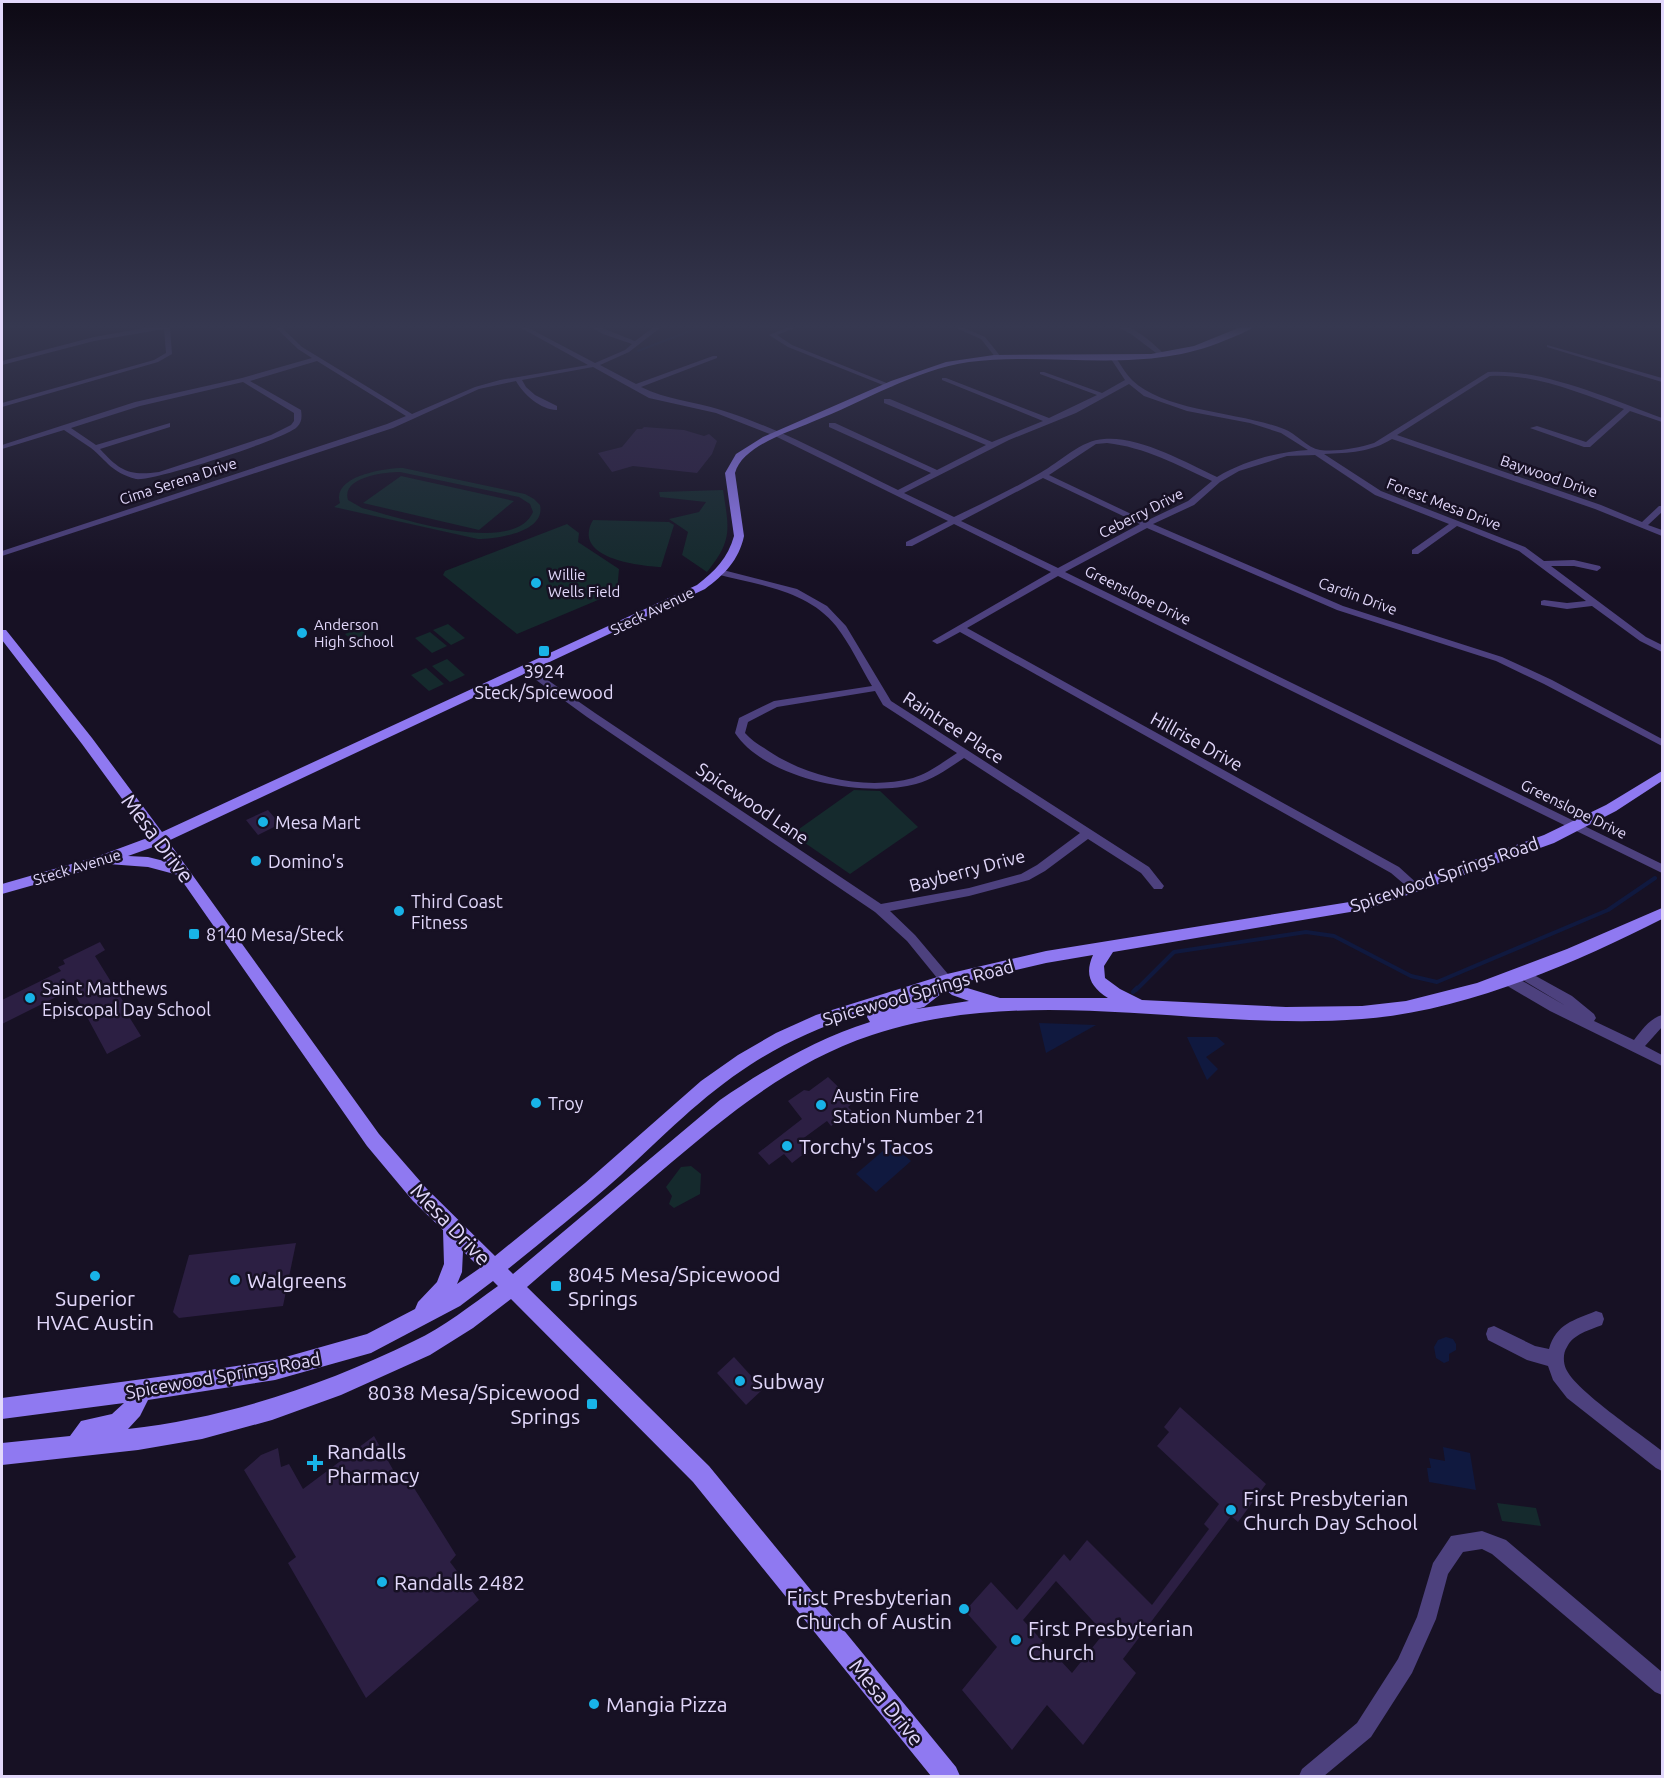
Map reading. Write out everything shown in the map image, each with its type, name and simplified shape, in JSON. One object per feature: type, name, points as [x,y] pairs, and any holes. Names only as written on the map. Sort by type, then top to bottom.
[{"type":"street","points":[[2,447],[131,407]]},
{"type":"street","points":[[65,427],[95,448],[119,470],[134,476],[147,476],[274,437],[294,427],[298,421],[298,412],[289,407]]},
{"type":"street","points":[[396,407],[412,417]]},
{"type":"street","name":"Cima Serena Drive","points":[[2,554],[412,417],[434,407]]},
{"type":"street","name":"Greenslope Drive","points":[[696,407],[718,411],[777,434],[1662,869]]},
{"type":"street","name":"Steck Avenue","points":[[2,889],[101,861],[157,840],[687,595],[719,572],[733,554],[739,536],[730,473],[733,463],[751,447],[841,407]]},
{"type":"street","points":[[901,407],[992,445]]},
{"type":"street","points":[[1015,407],[1048,420]]},
{"type":"street","points":[[898,493],[992,445],[1080,407]]},
{"type":"street","name":"Forest Mesa Drive","points":[[1186,407],[1251,421],[1284,431],[1378,493],[1505,542],[1544,564],[1592,603],[1643,639],[1662,649]]},
{"type":"street","name":"Ceberry Drive","points":[[937,641],[1058,572],[1191,503],[1217,480],[1236,469],[1270,457],[1367,448],[1392,436],[1437,407]]},
{"type":"street","name":"Ceberry Drive","points":[[1626,407],[1662,420]]},
{"type":"street","points":[[1534,428],[1587,445],[1629,408]]},
{"type":"street","points":[[832,424],[937,473]]},
{"type":"street","points":[[95,448],[167,425]]},
{"type":"street","name":"Baywood Drive","points":[[1392,436],[1662,533]]},
{"type":"street","points":[[909,544],[1042,475],[1094,442],[1112,440],[1135,446],[1217,480]]},
{"type":"street","name":"Cardin Drive","points":[[1042,475],[1147,524],[1340,608],[1499,659],[1548,682],[1662,743]]},
{"type":"street","points":[[1643,525],[1662,508]]},
{"type":"street","points":[[1415,552],[1456,523]]},
{"type":"street","points":[[1544,564],[1574,563],[1597,568]]},
{"type":"street","name":"Raintree Place","points":[[719,572],[794,591],[824,608],[841,626],[887,703],[1145,870],[1158,886]]},
{"type":"street","points":[[1544,603],[1567,606],[1592,603]]},
{"type":"street","name":"Hillrise Drive","points":[[960,628],[1395,870],[1415,887]]},
{"type":"street","name":"Mesa Drive","points":[[4,640],[73,723],[181,870],[373,1140],[420,1195],[701,1474],[947,1776]]},
{"type":"street","name":"Spicewood Lane","points":[[526,669],[591,716],[879,909],[911,938],[947,980]]},
{"type":"street","points":[[876,688],[774,704],[743,720],[740,733],[745,740],[791,769],[812,776],[868,785],[898,784],[916,780],[943,768],[963,754]]},
{"type":"street","name":"Spicewood Springs Road","points":[[2,1408],[275,1370],[371,1343],[411,1324],[453,1299],[494,1269],[592,1189],[706,1086],[782,1038],[822,1020],[947,980],[1046,957],[1363,905],[1549,839],[1611,808],[1662,775]]},
{"type":"street","name":"Bayberry Drive","points":[[879,909],[969,892],[1025,877],[1088,833]]},
{"type":"street","points":[[101,861],[141,861],[181,870]]},
{"type":"street","name":"Spicewood Springs Road","points":[[2,1454],[138,1439],[202,1428],[272,1409],[341,1384],[423,1348],[466,1321],[512,1287],[726,1105],[796,1060],[836,1041],[912,1017],[949,1010],[1002,1005],[1053,1004],[1284,1013],[1380,1011],[1429,1004],[1472,993],[1516,977],[1662,913]]},
{"type":"street","points":[[1109,946],[1101,954],[1095,967],[1095,974],[1103,987],[1121,998],[1156,1008]]},
{"type":"street","points":[[1516,977],[1555,1007],[1662,1061]]},
{"type":"street","points":[[947,980],[958,991],[1002,1005]]},
{"type":"street","points":[[947,980],[949,1010]]},
{"type":"street","points":[[836,1041],[871,1019],[918,1002],[947,980]]},
{"type":"street","points":[[1636,1048],[1662,1020]]},
{"type":"street","points":[[411,1324],[445,1290],[451,1280],[455,1269],[452,1227]]},
{"type":"street","points":[[1596,1319],[1570,1330],[1560,1341],[1555,1359],[1559,1374],[1573,1392],[1662,1462]]},
{"type":"street","points":[[1494,1334],[1533,1354],[1555,1359]]},
{"type":"street","points":[[76,1446],[89,1429],[120,1424],[135,1406],[141,1390]]},
{"type":"street","points":[[1309,1776],[1364,1730],[1405,1666],[1426,1619],[1440,1570],[1458,1543],[1482,1539],[1499,1547],[1662,1685]]},
{"type":"green space","points":[[395,468],[525,494],[540,505],[540,514],[536,522],[528,528],[508,535],[478,539],[334,507],[340,503],[339,494],[351,480],[361,475]],"holes":[[[400,472],[519,497],[530,504],[533,512],[521,525],[503,532],[480,533],[427,525],[362,508],[348,500],[348,492],[351,486],[366,477]]]},
{"type":"green space","points":[[401,476],[514,501],[479,530],[363,503]]},
{"type":"green space","points":[[723,490],[727,534],[721,551],[707,572],[682,555],[688,532],[669,519],[699,512],[706,502],[660,497],[659,492]]},
{"type":"green space","points":[[593,520],[669,522],[674,525],[661,567],[624,562],[599,551],[591,543],[589,533]]},
{"type":"green space","name":"Willie Wells Field","points":[[567,524],[579,533],[578,542],[619,569],[617,592],[517,634],[443,575],[445,571]]},
{"type":"green space","points":[[448,624],[465,638],[451,645],[433,630]]},
{"type":"green space","points":[[360,628],[376,643],[361,649],[345,634]]},
{"type":"green space","points":[[430,632],[447,646],[432,653],[415,638]]},
{"type":"green space","points":[[447,659],[465,675],[450,682],[432,666]]},
{"type":"green space","points":[[426,668],[444,684],[429,691],[411,675]]},
{"type":"green space","points":[[854,790],[880,791],[918,827],[850,874],[792,834]]},
{"type":"green space","points":[[691,1166],[701,1174],[700,1194],[674,1208],[669,1204],[672,1196],[666,1187],[681,1167]]},
{"type":"green space","points":[[1497,1503],[1536,1508],[1541,1526],[1502,1521]]},
{"type":"water","points":[[1039,1023],[1096,1025],[1046,1053]]},
{"type":"water","points":[[1187,1037],[1217,1037],[1225,1044],[1206,1057],[1218,1069],[1207,1080]]},
{"type":"water","points":[[891,1144],[911,1161],[876,1192],[856,1174]]},
{"type":"water","points":[[1446,1337],[1453,1339],[1456,1350],[1449,1354],[1449,1361],[1444,1363],[1436,1358],[1434,1347],[1438,1340]]},
{"type":"water","points":[[1443,1447],[1470,1453],[1476,1490],[1429,1482],[1427,1468],[1431,1468],[1429,1458],[1445,1461]]},
{"type":"building","points":[[644,427],[684,430],[704,436],[709,434],[717,441],[712,454],[697,473],[633,466],[612,472],[598,453],[622,447],[637,429]]},
{"type":"building","name":"Mesa Mart","points":[[268,810],[280,824],[258,835],[246,820]]},
{"type":"building","name":"Saint Matthews Episcopal Day School","points":[[100,942],[105,950],[95,956],[126,1006],[123,1007],[141,1036],[107,1054],[72,989],[2,1024],[2,1000],[61,971],[58,967],[65,964],[63,960]]},
{"type":"building","points":[[828,1077],[854,1102],[848,1107],[853,1112],[831,1126],[827,1121],[801,1140],[810,1149],[792,1163],[784,1154],[769,1165],[758,1153],[802,1119],[788,1101],[804,1090],[809,1091]]},
{"type":"building","name":"Walgreens","points":[[296,1243],[283,1306],[179,1318],[173,1312],[189,1255]]},
{"type":"building","name":"Subway","points":[[734,1357],[763,1389],[746,1405],[717,1373]]},
{"type":"building","name":"First Presbyterian Church","points":[[1180,1407],[1266,1484],[1238,1522],[1231,1516],[1123,1659],[1136,1673],[1083,1745],[1047,1705],[1012,1750],[962,1690],[997,1647],[965,1611],[991,1582],[1017,1610],[1064,1554],[1070,1561],[1087,1540],[1152,1605],[1209,1529],[1204,1524],[1219,1504],[1157,1446],[1169,1432],[1164,1427]],"holes":[[[1056,1581],[1104,1633],[1072,1673],[1023,1620]]]},
{"type":"building","name":"Randalls 2482","points":[[374,1436],[396,1475],[404,1472],[456,1555],[450,1562],[479,1600],[366,1698],[288,1563],[296,1557],[244,1470],[261,1455],[278,1448],[281,1467],[289,1464],[303,1489]]},
{"type":"waterway","points":[[1136,990],[1174,952],[1306,932],[1334,936],[1411,976],[1437,982],[1608,910],[1655,878]]},
{"type":"waterway","points":[[1133,992],[1137,988]]},
{"type":"place","name":"Willie Wells Field","points":[[536,583]]},
{"type":"place","name":"Anderson High School","points":[[302,633]]},
{"type":"place","name":"3924 Steck/Spicewood","points":[[544,651]]},
{"type":"place","name":"Mesa Mart","points":[[263,822]]},
{"type":"place","name":"Domino's","points":[[256,861]]},
{"type":"place","name":"Third Coast Fitness","points":[[399,911]]},
{"type":"place","name":"8140 Mesa/Steck","points":[[194,934]]},
{"type":"place","name":"Saint Matthews Episcopal Day School","points":[[30,998]]},
{"type":"place","name":"Troy","points":[[536,1103]]},
{"type":"place","name":"Austin Fire Station Number 21","points":[[821,1105]]},
{"type":"place","name":"Torchy's Tacos","points":[[787,1146]]},
{"type":"place","name":"Superior HVAC Austin","points":[[95,1276]]},
{"type":"place","name":"Walgreens","points":[[235,1280]]},
{"type":"place","name":"8045 Mesa/Spicewood Springs","points":[[556,1286]]},
{"type":"place","name":"Subway","points":[[740,1381]]},
{"type":"place","name":"8038 Mesa/Spicewood Springs","points":[[592,1404]]},
{"type":"place","name":"Randalls Pharmacy","points":[[315,1463]]},
{"type":"place","name":"First Presbyterian Church Day School","points":[[1231,1510]]},
{"type":"place","name":"Randalls 2482","points":[[382,1582]]},
{"type":"place","name":"First Presbyterian Church of Austin","points":[[964,1609]]},
{"type":"place","name":"First Presbyterian Church","points":[[1016,1640]]},
{"type":"place","name":"Mangia Pizza","points":[[594,1704]]}]
